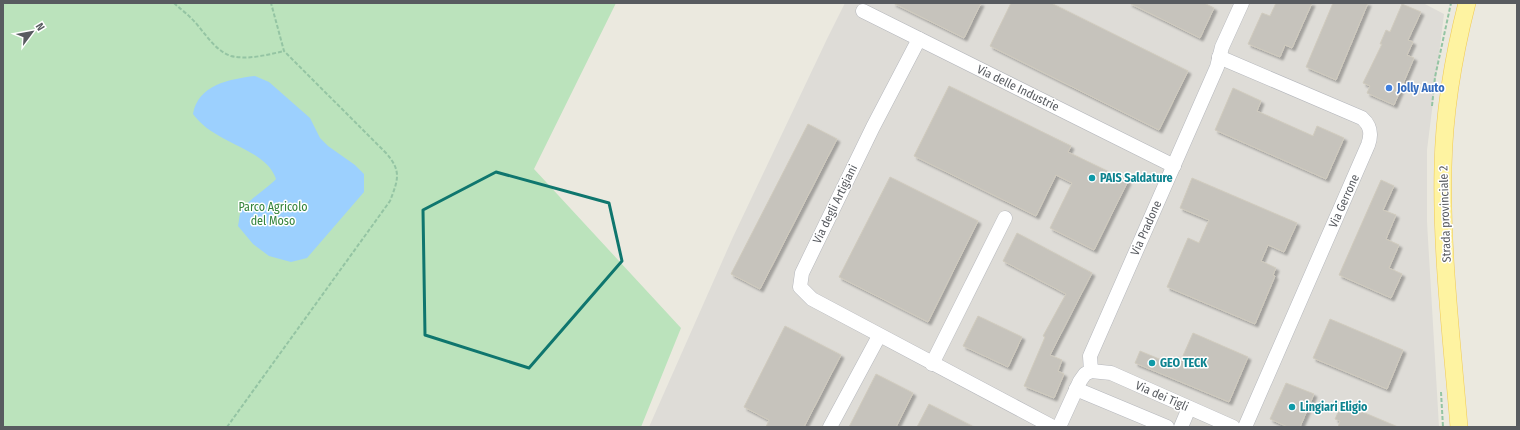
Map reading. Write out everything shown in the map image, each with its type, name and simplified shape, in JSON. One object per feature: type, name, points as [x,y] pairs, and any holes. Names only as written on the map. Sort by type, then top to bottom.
[{"type":"main road","name":"Strada provinciale 2","points":[[1459,427],[1444,232],[1443,167],[1455,55],[1467,3]]},
{"type":"street","name":"Via Pradone","points":[[1091,371],[1090,356],[1217,67],[1242,3]]},
{"type":"street","name":"Via delle Industrie","points":[[863,11],[1174,166]]},
{"type":"street","name":"Via degli Artigiani","points":[[919,39],[873,127],[799,279],[800,287],[812,299],[879,336],[1053,427]]},
{"type":"street","name":"Via Gerrone","points":[[1220,57],[1362,118],[1368,124],[1370,131],[1368,145],[1245,427]]},
{"type":"street","points":[[932,364],[1005,218]]},
{"type":"street","points":[[830,427],[879,336]]},
{"type":"street","points":[[1059,427],[1076,389],[1085,374],[1091,371]]},
{"type":"street","name":"Via dei Tigli","points":[[1091,371],[1110,373],[1233,427]]},
{"type":"street","points":[[1076,389],[1167,427]]},
{"type":"street","points":[[1181,427],[1190,408]]},
{"type":"path","points":[[174,3],[191,18],[214,45],[224,53],[231,56],[247,58],[284,51]]},
{"type":"path","points":[[227,427],[390,201],[397,183],[396,165],[386,153],[284,51],[271,3]]},
{"type":"highlighted area","points":[[496,172],[609,203],[622,261],[529,368],[425,335],[423,210]]},
{"type":"shaded area","points":[[845,3],[1423,3],[1444,14],[1427,150],[1427,222],[1439,427],[649,427],[733,237]]},
{"type":"green space","name":"Parco Agricolo del Moso","points":[[3,3],[616,3],[534,169],[681,328],[641,427],[3,427]]},
{"type":"water","points":[[255,76],[269,82],[310,118],[320,138],[328,146],[355,165],[364,174],[364,192],[307,258],[291,262],[269,256],[253,244],[238,226],[240,215],[246,205],[276,179],[270,168],[251,153],[214,133],[202,124],[193,114],[196,104],[201,96],[216,85],[235,79]]},
{"type":"building","points":[[893,3],[981,3],[964,38]]},
{"type":"building","points":[[1011,3],[1051,3],[1188,71],[1159,130],[990,46]]},
{"type":"building","points":[[1129,3],[1204,3],[1214,8],[1200,38]]},
{"type":"building","points":[[1276,3],[1312,3],[1292,48],[1285,45],[1280,57],[1248,44],[1262,13],[1270,16]]},
{"type":"building","points":[[1333,3],[1368,3],[1336,80],[1306,67]]},
{"type":"building","points":[[1402,4],[1421,12],[1408,40],[1413,42],[1407,55],[1414,58],[1394,105],[1367,93],[1370,86],[1363,83],[1382,44],[1380,44],[1386,30],[1390,32]]},
{"type":"building","points":[[949,86],[1071,146],[1068,152],[1128,181],[1094,250],[1050,228],[1072,183],[1056,175],[1036,216],[914,156]]},
{"type":"building","points":[[1233,88],[1261,101],[1257,111],[1313,136],[1317,126],[1344,138],[1326,179],[1215,130]]},
{"type":"building","points":[[808,124],[837,139],[760,289],[731,274]]},
{"type":"building","points":[[890,177],[978,221],[928,322],[839,277]]},
{"type":"building","points":[[1192,178],[1297,223],[1284,252],[1268,245],[1261,261],[1276,268],[1273,275],[1275,276],[1255,324],[1167,287],[1188,238],[1199,243],[1209,220],[1180,208]]},
{"type":"building","points":[[1381,180],[1394,186],[1383,210],[1396,215],[1386,239],[1399,245],[1389,268],[1402,274],[1391,298],[1339,275]]},
{"type":"building","points":[[1017,233],[1092,273],[1050,355],[1062,360],[1058,371],[1064,374],[1054,398],[1024,386],[1045,337],[1043,336],[1066,294],[1003,261]]},
{"type":"building","points":[[978,316],[1022,337],[1008,367],[963,346]]},
{"type":"building","points":[[1330,319],[1403,350],[1387,389],[1313,358]]},
{"type":"building","points":[[785,326],[841,355],[804,427],[766,427],[769,420],[744,407]]},
{"type":"building","points":[[1193,333],[1248,357],[1229,402],[1135,363],[1140,351],[1178,367]]},
{"type":"building","points":[[876,374],[913,393],[896,427],[849,427]]},
{"type":"building","name":"Lingiari Eligio","points":[[1286,383],[1314,394],[1300,427],[1288,427],[1270,419]]},
{"type":"building","points":[[929,404],[974,427],[917,427]]},
{"type":"building","points":[[1340,408],[1351,413],[1353,408],[1398,427],[1338,427],[1340,421],[1335,419]]},
{"type":"place","name":"Jolly Auto","points":[[1389,88]]},
{"type":"place","name":"PAIS Saldature","points":[[1092,178]]},
{"type":"place","name":"GEO TECK","points":[[1152,363]]},
{"type":"place","name":"Lingiari Eligio","points":[[1292,407]]}]
